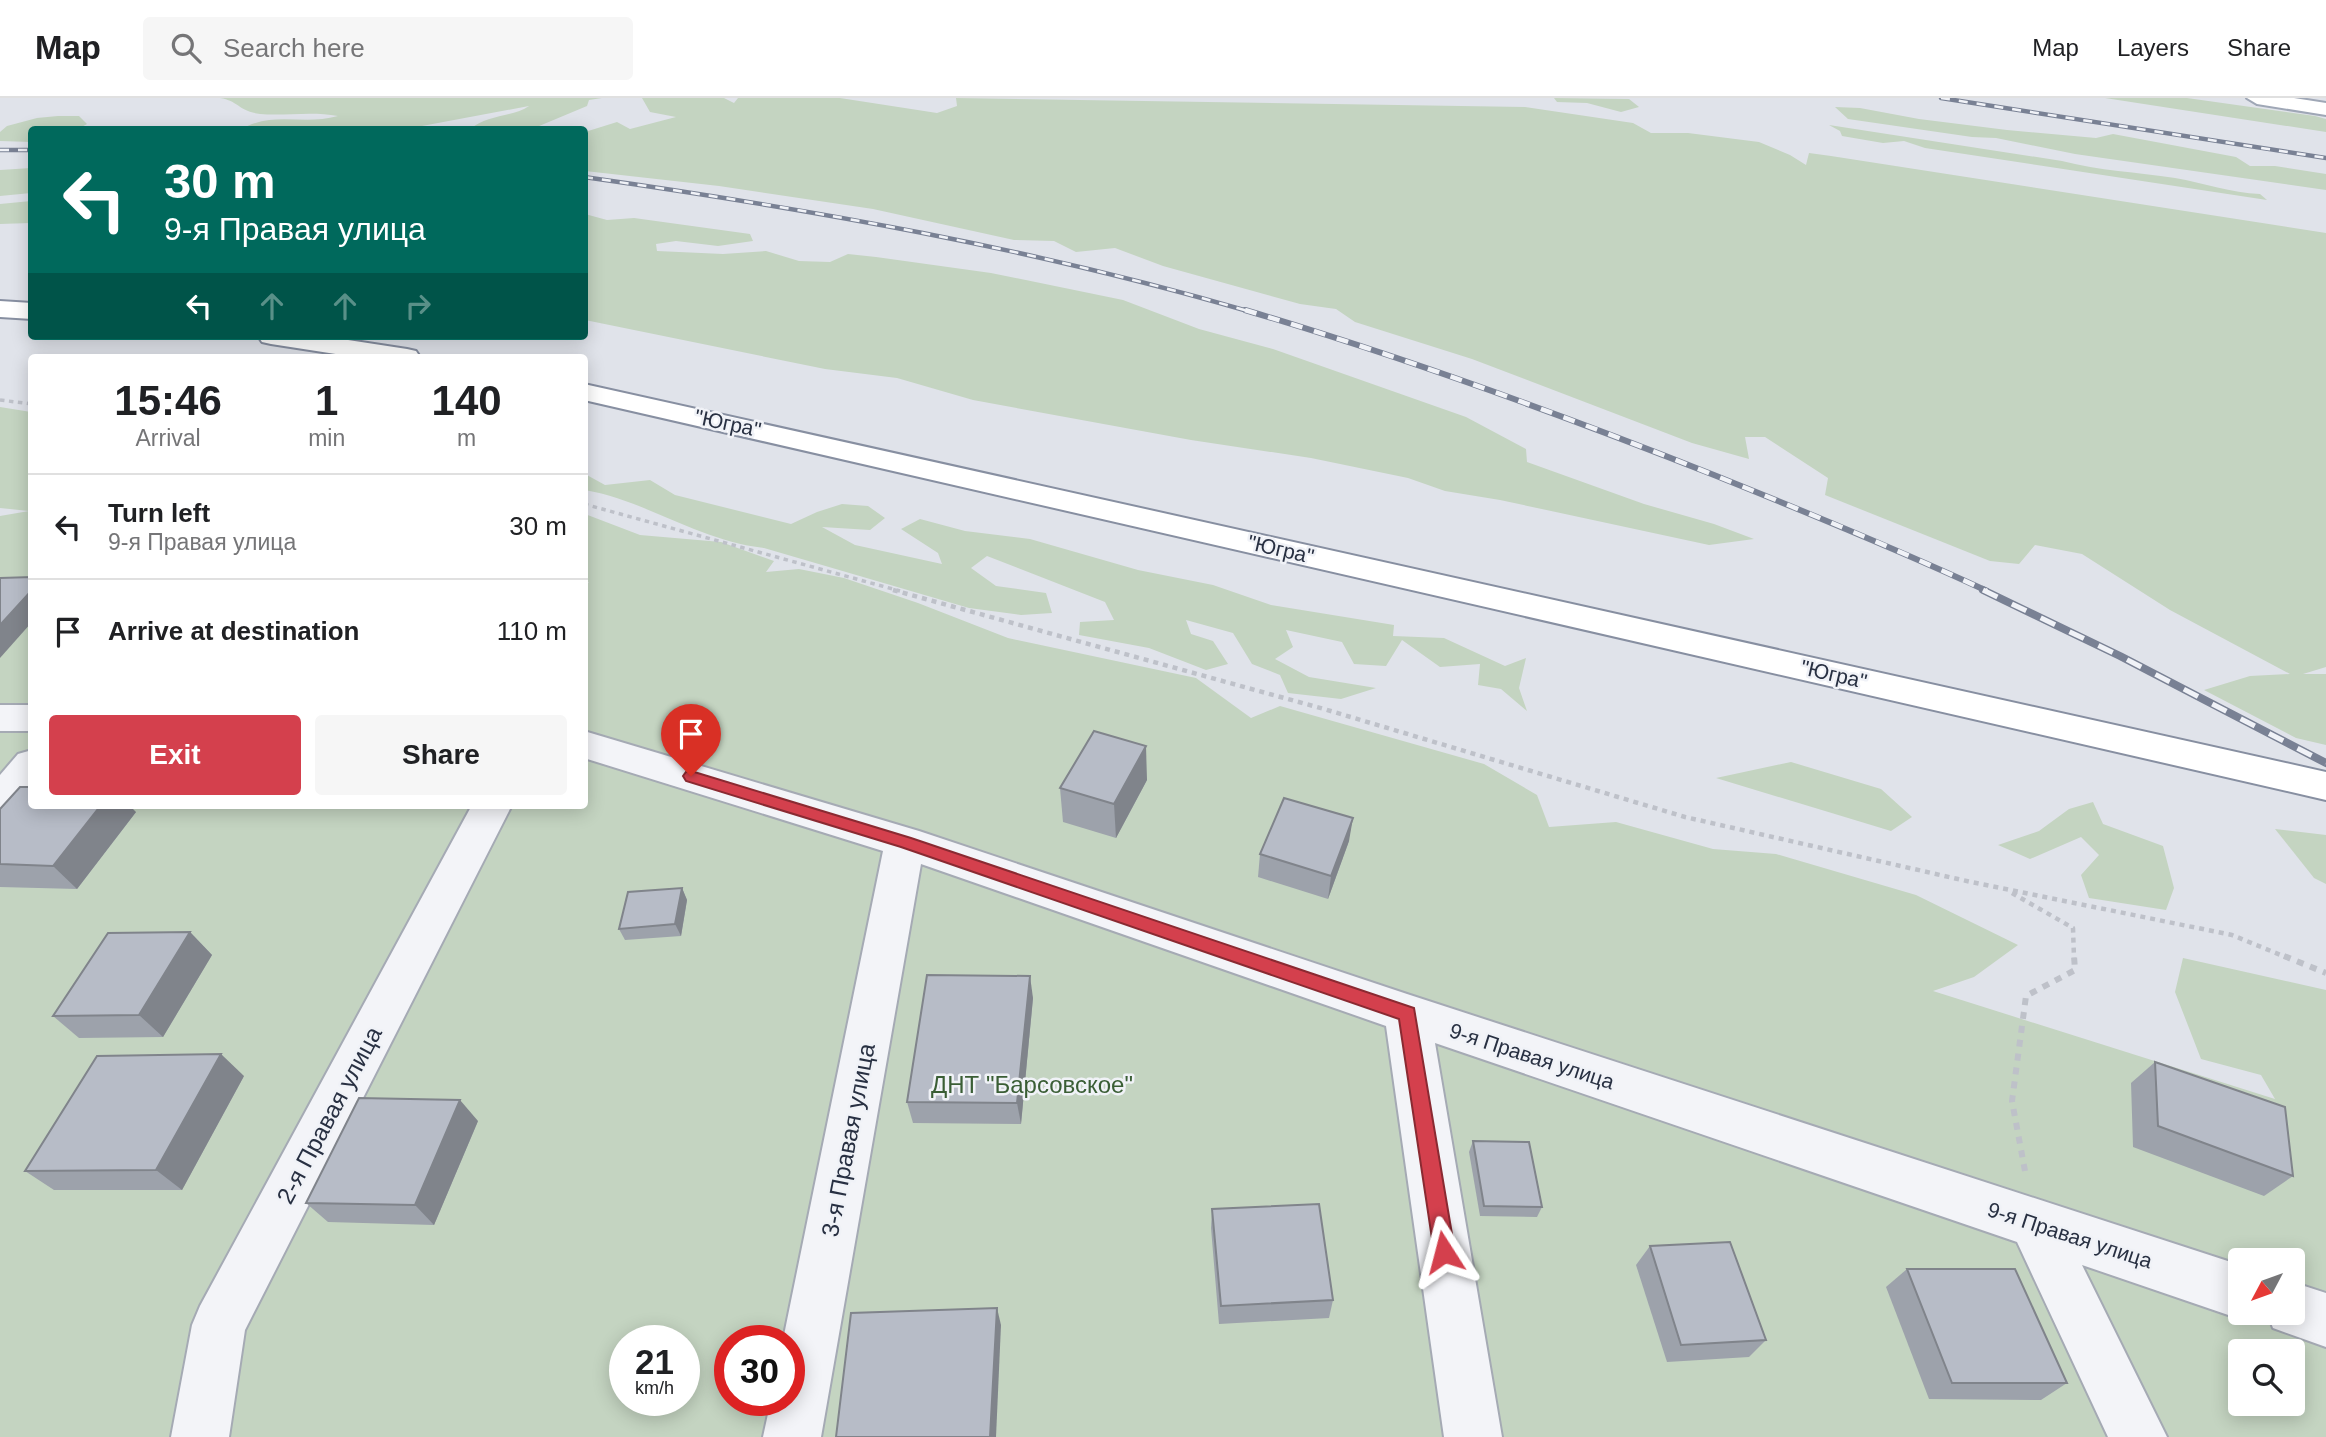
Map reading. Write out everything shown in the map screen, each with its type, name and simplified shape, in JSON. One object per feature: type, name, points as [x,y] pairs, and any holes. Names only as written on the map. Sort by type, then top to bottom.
[{"type":"main road","points":[[2257,98],[2326,109]]},
{"type":"main road","points":[[0,309],[28,311]]},
{"type":"main road","points":[[297,340],[388,354]]},
{"type":"main road","name":"\"Югра\"","points":[[588,393],[2326,786]]},
{"type":"street","points":[[0,718],[28,718]]},
{"type":"street","name":"9-я Правая улица","points":[[588,745],[905,842],[1407,1014],[2228,1288]]},
{"type":"street","points":[[0,801],[28,769]]},
{"type":"street","name":"2-я Правая улица","points":[[200,1437],[219,1325],[490,809]]},
{"type":"street","name":"3-я Правая улица","points":[[792,1437],[905,842]]},
{"type":"street","points":[[1407,1014],[1473,1437]]},
{"type":"street","points":[[2035,1224],[2138,1437]]},
{"type":"street","points":[[2305,1313],[2326,1320]]},
{"type":"path","points":[[0,400],[28,404]]},
{"type":"path","points":[[588,505],[1324,709],[1685,817],[2006,890],[2232,935],[2326,973]]},
{"type":"path","points":[[2006,890],[2073,928],[2075,970],[2026,996],[2012,1101],[2035,1224]]},
{"type":"green space","points":[[220,98],[602,98],[589,100],[587,106],[539,126],[475,126],[529,106],[422,126],[248,126],[276,119],[312,120],[338,116],[260,114],[247,111]]},
{"type":"green space","points":[[642,98],[724,98],[734,103],[738,98],[840,98],[937,113],[957,106],[956,98],[1525,107],[1633,123],[1651,133],[1688,133],[1759,142],[1806,165],[1809,153],[2326,233],[2326,667],[2303,674],[2326,674],[2326,745],[2296,738],[2204,690],[2250,676],[2290,674],[2170,610],[2082,554],[2035,545],[2019,564],[1990,561],[1825,495],[1828,478],[1765,437],[1745,437],[1749,459],[1692,443],[1472,359],[1355,322],[1336,309],[1300,304],[1163,266],[1115,248],[1076,252],[1054,241],[1014,240],[873,209],[719,186],[588,171],[588,131],[617,122],[630,129],[676,117],[650,112]]},
{"type":"green space","points":[[1554,98],[1629,99],[1639,107],[1621,112],[1587,103],[1557,102]]},
{"type":"green space","points":[[2105,98],[2187,98],[2315,116],[2326,119],[2326,132]]},
{"type":"green space","points":[[1835,107],[1860,108],[1919,119],[2007,130],[2096,138],[2113,134],[2236,157],[2250,166],[2275,166],[2326,174],[2326,190],[2075,154],[1996,138],[1848,119]]},
{"type":"green space","points":[[79,116],[87,124],[28,126],[28,142],[0,141],[0,132],[7,126],[37,118]]},
{"type":"green space","points":[[1829,125],[2175,178],[2260,194],[2267,200],[1925,148],[1904,141],[1883,143],[1842,136],[1840,131]]},
{"type":"green space","points":[[28,168],[28,193],[0,196],[0,170]]},
{"type":"green space","points":[[28,201],[28,223],[0,224],[0,204]]},
{"type":"green space","points":[[588,215],[607,220],[634,218],[750,234],[753,241],[718,246],[676,241],[656,244],[657,251],[723,254],[766,251],[799,261],[830,262],[848,254],[991,273],[1123,300],[1199,329],[1273,349],[1466,417],[1526,449],[1527,462],[1644,504],[1714,524],[1754,539],[1709,545],[1500,500],[1445,491],[1408,478],[1311,458],[1191,440],[973,400],[897,378],[825,369],[588,321]]},
{"type":"green space","name":"ДНТ \"Барсовское\"","points":[[0,407],[28,412],[28,511],[0,508]]},
{"type":"green space","points":[[588,476],[605,485],[650,480],[675,495],[791,524],[842,504],[868,506],[885,518],[870,530],[822,527],[855,545],[942,564],[938,553],[901,529],[920,519],[965,531],[1030,539],[1138,570],[1213,585],[1271,605],[1394,625],[1393,636],[1444,638],[1505,666],[1526,658],[1519,688],[1527,711],[1501,689],[1478,685],[1480,664],[1440,667],[1402,640],[1386,666],[1354,664],[1342,642],[1286,630],[1293,647],[1275,659],[1309,677],[1376,688],[1341,699],[1288,693],[1280,675],[1252,664],[1233,633],[1186,620],[1191,634],[1213,641],[1228,664],[1206,670],[1149,648],[1079,635],[1080,622],[1114,620],[1105,602],[987,556],[971,568],[996,586],[1046,593],[1052,613],[1021,615],[969,608],[764,548],[716,537],[608,495],[588,491]]},
{"type":"green space","name":"ДНТ \"Барсовское\"","points":[[28,511],[28,809],[588,809],[588,515],[640,535],[721,542],[774,561],[766,572],[799,569],[844,578],[1008,638],[1196,678],[1251,718],[1280,706],[1484,764],[1537,795],[1549,827],[1616,822],[1713,849],[1776,854],[1916,895],[2018,945],[1974,977],[1933,991],[2275,1099],[2261,1075],[2201,1059],[2175,992],[2183,958],[2326,990],[2326,1437],[0,1437],[0,516]]},
{"type":"green space","points":[[1791,762],[1881,789],[1912,817],[1891,831],[1716,778]]},
{"type":"green space","points":[[2093,802],[2103,824],[2163,846],[2174,888],[2166,910],[2089,898],[2081,875],[2099,855],[2081,837],[2030,859],[1998,845],[2039,831],[2069,809]]},
{"type":"green space","points":[[2275,829],[2326,835],[2326,884],[2314,878]]},
{"type":"building","points":[[28,577],[28,594],[0,625],[0,578]]},
{"type":"building","points":[[1094,731],[1146,746],[1114,804],[1060,788]]},
{"type":"building","points":[[20,787],[28,787],[28,809],[98,809],[53,866],[0,864],[0,809]]},
{"type":"building","points":[[1284,798],[1353,818],[1331,876],[1260,854]]},
{"type":"building","points":[[682,888],[675,924],[619,929],[628,892]]},
{"type":"building","points":[[190,932],[139,1015],[53,1016],[108,933]]},
{"type":"building","points":[[927,975],[1030,976],[1017,1103],[907,1102]]},
{"type":"building","points":[[221,1054],[156,1170],[25,1171],[97,1056]]},
{"type":"building","points":[[2155,1062],[2285,1107],[2293,1176],[2158,1126]]},
{"type":"building","points":[[359,1098],[460,1100],[415,1205],[306,1203]]},
{"type":"building","points":[[1473,1141],[1529,1142],[1542,1207],[1484,1206]]},
{"type":"building","points":[[1319,1204],[1333,1300],[1221,1306],[1212,1209]]},
{"type":"building","points":[[1730,1242],[1766,1340],[1681,1345],[1650,1246]]},
{"type":"building","points":[[1907,1269],[2015,1269],[2067,1383],[1952,1383]]},
{"type":"building","points":[[997,1308],[990,1437],[836,1437],[851,1313]]},
{"type":"railway","points":[[1941,98],[2326,158]]},
{"type":"railway","points":[[0,150],[28,150]]},
{"type":"railway","points":[[588,178],[920,232],[1086,268],[1251,312]]},
{"type":"railway","points":[[1245,310],[1423,367],[1598,430],[1817,517],[1987,591]]},
{"type":"railway","points":[[1983,590],[2120,656],[2326,763]]},
{"type":"route","points":[[691,776],[905,842],[1407,1014],[1444,1252]]}]
